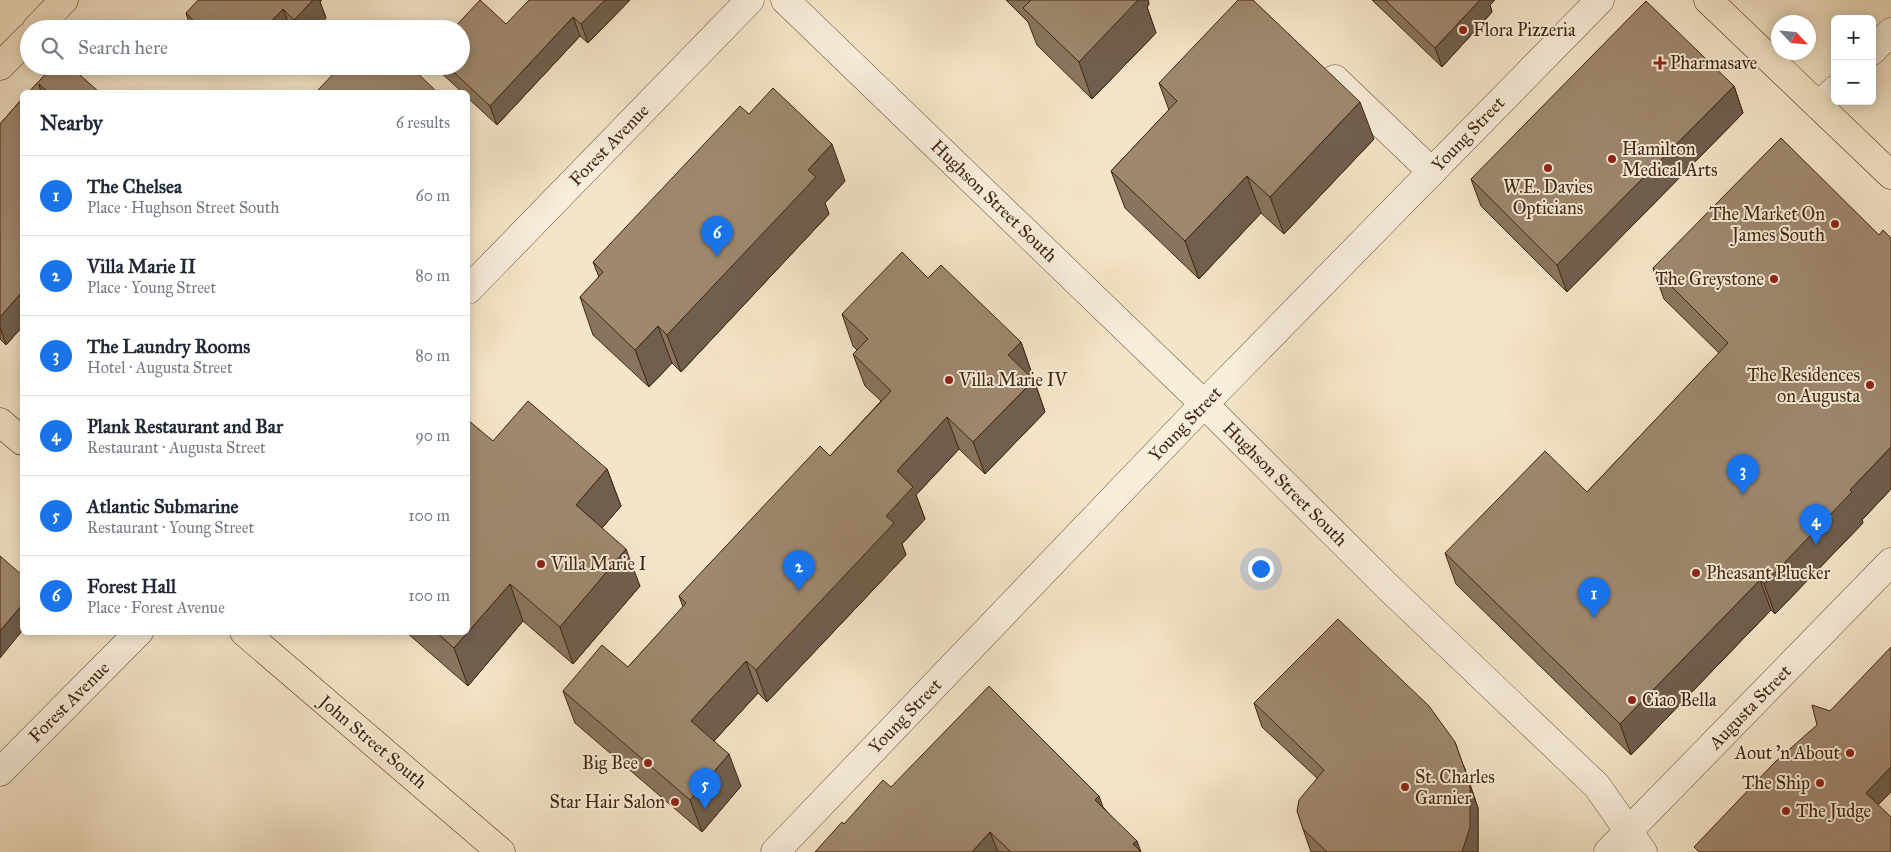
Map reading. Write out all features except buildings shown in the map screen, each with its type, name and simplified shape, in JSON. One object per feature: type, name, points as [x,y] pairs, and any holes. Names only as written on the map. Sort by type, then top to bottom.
[{"type":"main road","points":[[45,20],[64,0]]},
{"type":"main road","points":[[1708,0],[1827,98],[1891,175]]},
{"type":"main road","points":[[0,66],[20,46]]},
{"type":"main road","points":[[0,422],[20,439]]},
{"type":"main road","name":"John Street South","points":[[248,635],[501,852]]},
{"type":"street","name":"Forest Avenue","points":[[470,288],[750,0]]},
{"type":"street","name":"Hughson Street South","points":[[785,0],[1204,404],[1390,589],[1597,786],[1636,842]]},
{"type":"street","name":"Young Street","points":[[775,852],[1204,404],[1600,0]]},
{"type":"street","points":[[1876,47],[1891,32]]},
{"type":"street","points":[[1317,62],[1432,172]]},
{"type":"street","name":"Augusta Street","points":[[1608,852],[1636,842],[1891,562]]},
{"type":"street","name":"Forest Avenue","points":[[0,772],[136,635]]},
{"type":"place","name":"Flora Pizzeria","points":[[1463,30]]},
{"type":"place","name":"Pharmasave","points":[[1660,63]]},
{"type":"place","name":"Hamilton Medical Arts","points":[[1612,159]]},
{"type":"place","name":"W.E. Davies Opticians","points":[[1548,168]]},
{"type":"place","name":"The Market On James South","points":[[1835,224]]},
{"type":"place","name":"Forest Hall","points":[[717,257]]},
{"type":"place","name":"The Greystone","points":[[1774,279]]},
{"type":"place","name":"Villa Marie IV","points":[[949,380]]},
{"type":"place","name":"The Residences on Augusta","points":[[1870,385]]},
{"type":"place","name":"The Laundry Rooms","points":[[1743,495]]},
{"type":"place","name":"Plank Restaurant and Bar","points":[[1816,545]]},
{"type":"place","name":"Villa Marie I","points":[[541,564]]},
{"type":"place","name":"Pheasant Plucker","points":[[1696,573]]},
{"type":"place","name":"Villa Marie II","points":[[799,591]]},
{"type":"place","name":"The Chelsea","points":[[1594,618]]},
{"type":"place","name":"Ciao Bella","points":[[1632,700]]},
{"type":"place","name":"Aout 'n About","points":[[1850,753]]},
{"type":"place","name":"Big Bee","points":[[648,763]]},
{"type":"place","name":"The Ship","points":[[1820,783]]},
{"type":"place","name":"St. Charles Garnier","points":[[1405,787]]},
{"type":"place","name":"Star Hair Salon","points":[[675,802]]},
{"type":"place","name":"Atlantic Submarine","points":[[705,809]]},
{"type":"place","name":"The Judge","points":[[1786,811]]}]
